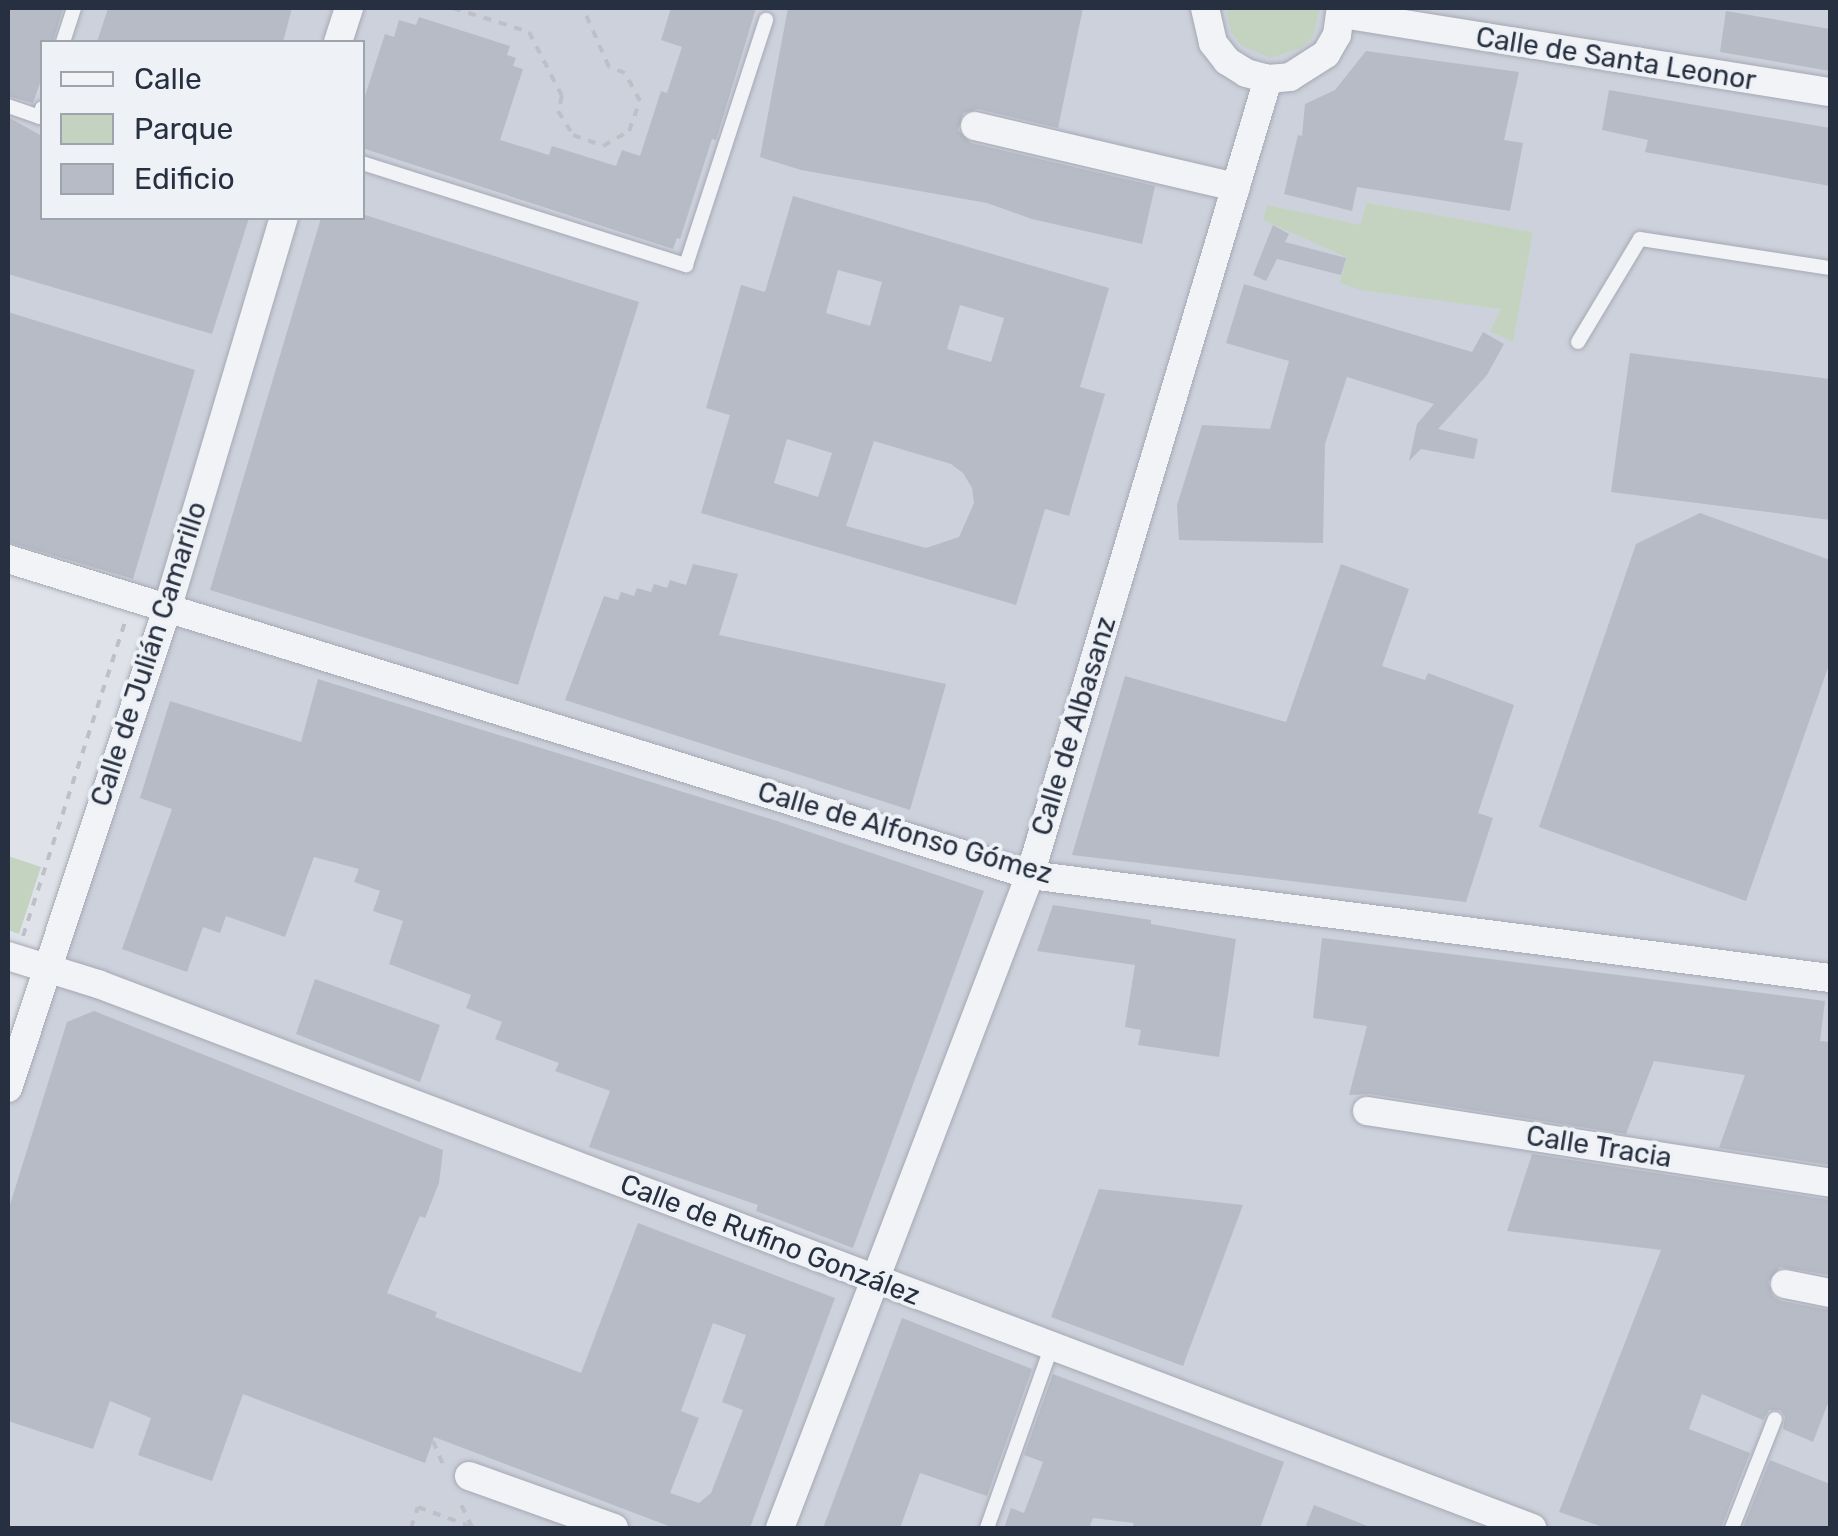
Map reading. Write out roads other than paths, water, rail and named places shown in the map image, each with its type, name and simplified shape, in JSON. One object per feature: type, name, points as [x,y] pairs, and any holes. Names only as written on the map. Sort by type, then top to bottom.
[{"type":"street","points":[[339,40],[349,8]]},
{"type":"street","points":[[1206,8],[1213,44],[1227,61],[1246,73],[1268,79],[1310,68],[1337,35],[1342,10]]},
{"type":"street","name":"Calle de Santa Leonor","points":[[1342,10],[1830,92]]},
{"type":"street","name":"Calle de Albasanz","points":[[780,1528],[1030,875],[1268,79]]},
{"type":"street","points":[[974,126],[1236,187]]},
{"type":"street","name":"Calle de Julián Camarillo","points":[[8,1088],[168,606],[283,220]]},
{"type":"street","name":"Calle de Alfonso Gómez","points":[[8,559],[1030,875],[1830,978]]},
{"type":"street","name":"Calle de Rufino González","points":[[14,949],[47,968],[98,984],[1532,1528]]},
{"type":"street","name":"Calle Tracia","points":[[1366,1111],[1830,1183]]},
{"type":"street","points":[[1785,1284],[1830,1293]]},
{"type":"street","points":[[458,1482],[614,1528]]},
{"type":"lane","points":[[64,40],[74,8]]},
{"type":"lane","points":[[365,164],[686,265],[766,20]]},
{"type":"lane","points":[[8,106],[40,117]]},
{"type":"lane","points":[[1578,342],[1640,239],[1830,268]]},
{"type":"lane","points":[[987,1528],[1051,1348]]},
{"type":"lane","points":[[1732,1528],[1775,1418]]}]
